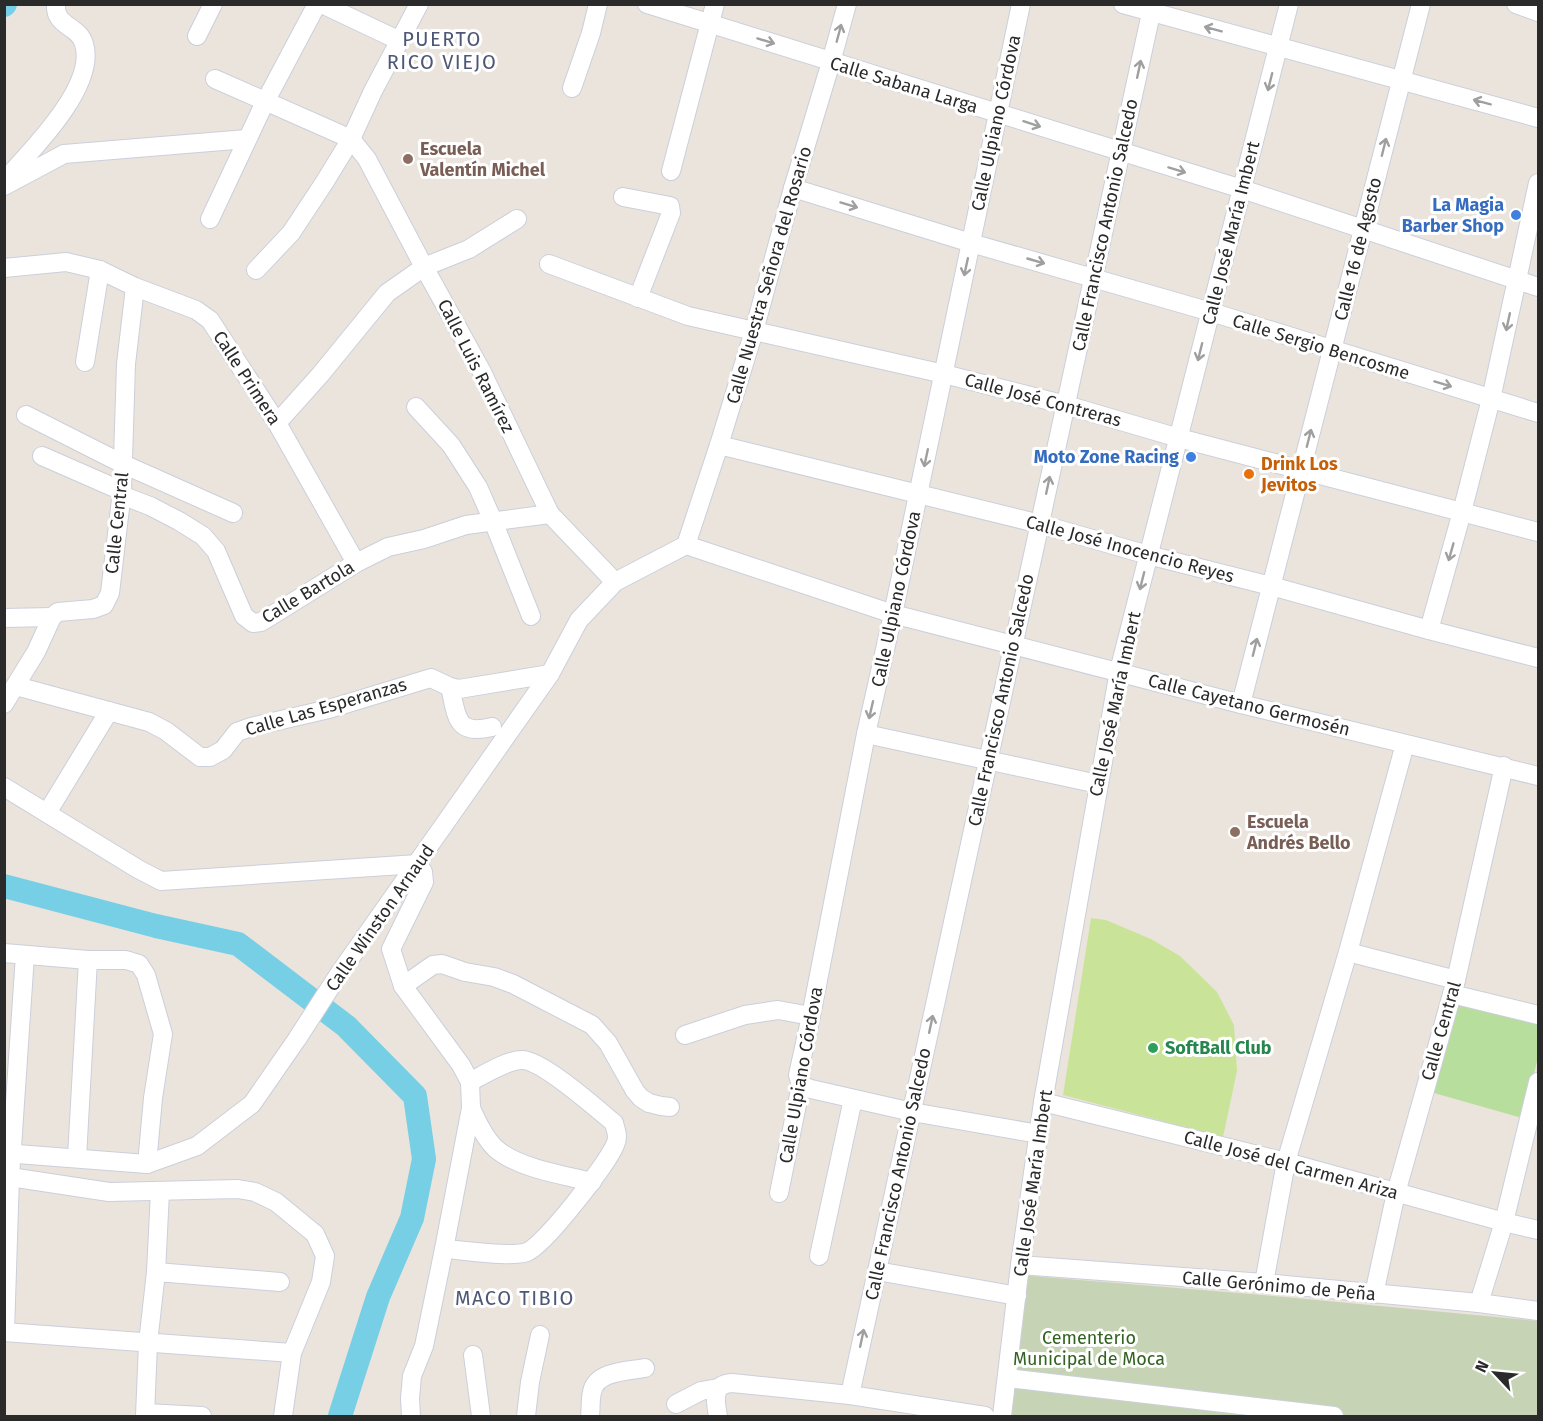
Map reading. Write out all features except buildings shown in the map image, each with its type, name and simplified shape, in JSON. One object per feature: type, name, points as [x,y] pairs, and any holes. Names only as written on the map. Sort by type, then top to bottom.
[{"type":"street","points":[[4,181],[54,125],[75,93],[82,76],[86,52],[84,41],[60,20],[56,12],[56,4]]},
{"type":"street","points":[[197,36],[213,4]]},
{"type":"street","points":[[210,219],[265,102],[320,4],[400,41]]},
{"type":"street","points":[[256,270],[291,233],[351,139],[373,91],[419,4]]},
{"type":"street","points":[[572,88],[591,33],[598,4]]},
{"type":"street","name":"Calle Sabana Larga","points":[[646,4],[1242,189],[1539,287]]},
{"type":"street","points":[[671,171],[715,4]]},
{"type":"street","name":"Calle Nuestra Señora del Rosario","points":[[686,545],[754,331],[847,4]]},
{"type":"street","name":"Calle Ulpiano Córdova","points":[[778,1193],[801,1085],[798,1075],[866,734],[1021,4]]},
{"type":"street","points":[[1123,4],[1153,8],[1278,47],[1539,118]]},
{"type":"street","name":"Calle José María Imbert","points":[[1002,1416],[1043,1102],[1119,671],[1289,4]]},
{"type":"street","name":"Calle 16 de Agosto","points":[[1241,704],[1421,4]]},
{"type":"street","points":[[1516,4],[1539,12]]},
{"type":"street","name":"Calle Francisco Antonio Salcedo","points":[[850,1395],[1153,8]]},
{"type":"street","points":[[215,79],[351,139]]},
{"type":"street","points":[[4,186],[64,154],[248,139]]},
{"type":"street","name":"Calle Luis Ramírez","points":[[351,139],[367,159],[481,370],[550,514],[615,582]]},
{"type":"street","points":[[1429,630],[1491,399],[1539,183]]},
{"type":"street","name":"Calle Sergio Bencosme","points":[[793,188],[971,243],[1211,312],[1539,413]]},
{"type":"street","points":[[623,197],[670,206],[671,209],[638,298]]},
{"type":"street","points":[[277,423],[320,375],[387,293],[424,267],[469,249],[517,219]]},
{"type":"street","name":"Calle Primera","points":[[4,268],[66,262],[100,270],[135,287],[196,310],[210,320],[277,423],[356,563]]},
{"type":"street","name":"Calle José Contreras","points":[[549,264],[688,316],[944,374],[1539,532]]},
{"type":"street","points":[[86,362],[100,270]]},
{"type":"street","name":"Calle Central","points":[[52,617],[58,612],[93,609],[104,605],[110,593],[121,493],[126,364],[135,287]]},
{"type":"street","points":[[416,406],[452,445],[478,487],[531,616]]},
{"type":"street","points":[[26,415],[123,464],[233,513]]},
{"type":"street","name":"Calle José Inocencio Reyes","points":[[719,445],[1040,524],[1148,555],[1539,658]]},
{"type":"street","points":[[42,456],[121,493]]},
{"type":"street","name":"Calle Bartola","points":[[121,493],[179,521],[202,536],[216,551],[244,616],[254,623],[261,622],[356,563],[388,548],[466,525],[550,514]]},
{"type":"street","name":"Calle Winston Arnaud","points":[[8,1153],[147,1164],[197,1146],[252,1104],[297,1040],[339,974],[550,674],[579,620],[615,582],[686,545]]},
{"type":"street","name":"Calle Cayetano Germosén","points":[[686,545],[893,614],[1241,704],[1539,776]]},
{"type":"street","points":[[4,618],[52,617],[36,652],[4,704]]},
{"type":"street","name":"Calle Las Esperanzas","points":[[16,686],[149,722],[166,731],[200,757],[210,758],[223,750],[237,732],[329,710],[431,678],[459,689],[550,674]]},
{"type":"street","points":[[450,687],[461,725],[469,730],[492,727]]},
{"type":"street","points":[[47,813],[110,711]]},
{"type":"street","points":[[866,734],[1098,784]]},
{"type":"street","points":[[1264,1283],[1286,1162],[1348,952],[1405,744]]},
{"type":"street","name":"Calle Central","points":[[1374,1294],[1396,1192],[1454,987],[1504,766]]},
{"type":"street","points":[[4,787],[161,881],[417,864],[423,872],[424,882],[391,949],[403,986],[461,1065],[470,1082],[471,1108],[424,1346],[412,1376],[411,1416]]},
{"type":"street","points":[[1348,952],[1539,1015]]},
{"type":"street","points":[[4,953],[88,960],[126,960],[139,964],[146,975],[163,1034],[153,1098],[147,1164]]},
{"type":"street","points":[[25,955],[8,1153],[10,1177],[5,1332],[292,1353]]},
{"type":"street","points":[[78,1158],[88,960]]},
{"type":"street","points":[[403,986],[433,965],[442,964],[513,984],[592,1025],[608,1043],[641,1098],[655,1105],[670,1107]]},
{"type":"street","points":[[685,1035],[745,1015],[778,1010],[811,1016]]},
{"type":"street","points":[[444,1249],[512,1254],[528,1251],[539,1243],[592,1182],[615,1145],[618,1135],[614,1123],[545,1068],[522,1060],[501,1065],[470,1082]]},
{"type":"street","points":[[1479,1303],[1504,1222],[1539,1082]]},
{"type":"street","points":[[801,1085],[912,1112],[1040,1134]]},
{"type":"street","points":[[819,1256],[853,1099]]},
{"type":"street","name":"Calle José del Carmen Ariza","points":[[1043,1102],[1286,1162],[1539,1230]]},
{"type":"street","points":[[471,1108],[481,1129],[495,1148],[512,1159],[525,1165],[592,1182]]},
{"type":"street","points":[[10,1177],[109,1192],[238,1189],[255,1192],[276,1202],[315,1234],[325,1256],[321,1282],[292,1353],[283,1416]]},
{"type":"street","points":[[160,1192],[156,1272],[148,1343],[145,1415],[202,1416]]},
{"type":"street","name":"Calle Gerónimo de Peña","points":[[1020,1265],[1264,1283],[1479,1303],[1539,1311]]},
{"type":"street","points":[[877,1271],[1017,1296]]},
{"type":"street","points":[[156,1272],[280,1282]]},
{"type":"street","points":[[526,1416],[530,1382],[540,1335]]},
{"type":"street","points":[[473,1355],[482,1416]]},
{"type":"street","points":[[590,1416],[592,1392],[595,1384],[604,1376],[645,1368]]},
{"type":"street","points":[[1007,1378],[1334,1416]]},
{"type":"street","points":[[676,1404],[701,1391],[732,1383],[850,1395],[985,1416]]},
{"type":"street","points":[[718,1388],[715,1402],[718,1416]]},
{"type":"green space","name":"SoftBall Club","points":[[1091,918],[1106,920],[1151,939],[1180,956],[1217,992],[1234,1025],[1237,1071],[1223,1137],[1063,1095]]},
{"type":"green space","points":[[1459,1001],[1538,1019],[1538,1058],[1522,1118],[1434,1093]]},
{"type":"green space","name":"Cementerio Municipal de Moca","points":[[1019,1275],[1538,1321],[1538,1416],[1005,1416]]},
{"type":"waterway","points":[[4,886],[156,926],[238,944],[346,1026],[415,1096],[424,1159],[412,1218],[378,1297],[340,1416]]},
{"type":"place","name":"Escuela Valentín Michel","points":[[408,159]]},
{"type":"place","name":"La Magia Barber Shop","points":[[1516,215]]},
{"type":"place","name":"Moto Zone Racing","points":[[1191,457]]},
{"type":"place","name":"Drink Los Jevitos","points":[[1249,474]]},
{"type":"place","name":"Escuela Andrés Bello","points":[[1235,832]]},
{"type":"place","name":"SoftBall Club","points":[[1153,1048]]},
{"type":"district","name":"PUERTO RICO VIEJO","points":[[442,50]]},
{"type":"district","name":"MACO TIBIO","points":[[515,1298]]}]
